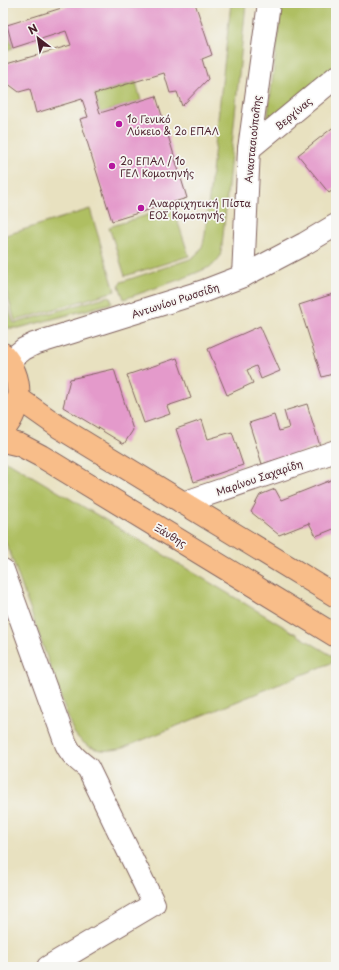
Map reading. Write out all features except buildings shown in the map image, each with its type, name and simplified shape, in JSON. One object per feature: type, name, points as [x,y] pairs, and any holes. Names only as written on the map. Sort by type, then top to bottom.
[{"type":"main road","points":[[3,432],[13,416],[18,398],[17,379],[14,370],[6,358]]},
{"type":"main road","points":[[18,398],[59,428],[336,596]]},
{"type":"main road","name":"Ξάνθης","points":[[3,441],[20,445],[41,456],[336,636]]},
{"type":"street","name":"Αναστασιούπολης","points":[[243,276],[249,150],[269,3]]},
{"type":"street","name":"Βεργίνας","points":[[249,150],[336,77]]},
{"type":"street","name":"Αντωνίου Ρωσσίδη","points":[[6,358],[34,344],[204,291],[243,276],[304,244],[336,225]]},
{"type":"street","name":"Μαρίνου Σαχαρίδη","points":[[182,503],[336,451]]},
{"type":"street","points":[[3,570],[68,748],[76,758],[88,768],[154,904],[48,967]]},
{"type":"green space","points":[[231,3],[246,3],[220,257],[212,266],[184,278],[124,299],[119,286],[121,282],[190,259],[197,254],[202,246],[205,234]]},
{"type":"green space","points":[[282,3],[336,3],[336,68],[267,123]]},
{"type":"green space","points":[[7,25],[13,48],[3,51],[3,29]]},
{"type":"green space","points":[[136,82],[141,101],[100,113],[94,94]]},
{"type":"green space","points":[[173,207],[189,256],[125,276],[109,227]]},
{"type":"green space","points":[[90,209],[115,291],[15,321],[3,280],[3,236]]},
{"type":"green space","points":[[108,296],[110,297],[112,303],[19,328],[5,328],[3,325],[3,308],[8,306],[13,322],[16,323]]},
{"type":"green space","points":[[3,460],[336,658],[336,661],[123,748],[116,750],[103,750],[85,744],[75,734],[71,726],[3,536]]},
{"type":"place","name":"1ο Γενικό Λύκειο & 2ο ΕΠΑΛ","points":[[119,124]]},
{"type":"place","name":"2ο ΕΠΑΛ / 1ο ΓΕΛ Κομοτηνής","points":[[112,166]]},
{"type":"place","name":"Αναρριχητική Πίστα ΕΟΣ Κομοτηνής","points":[[141,208]]}]
